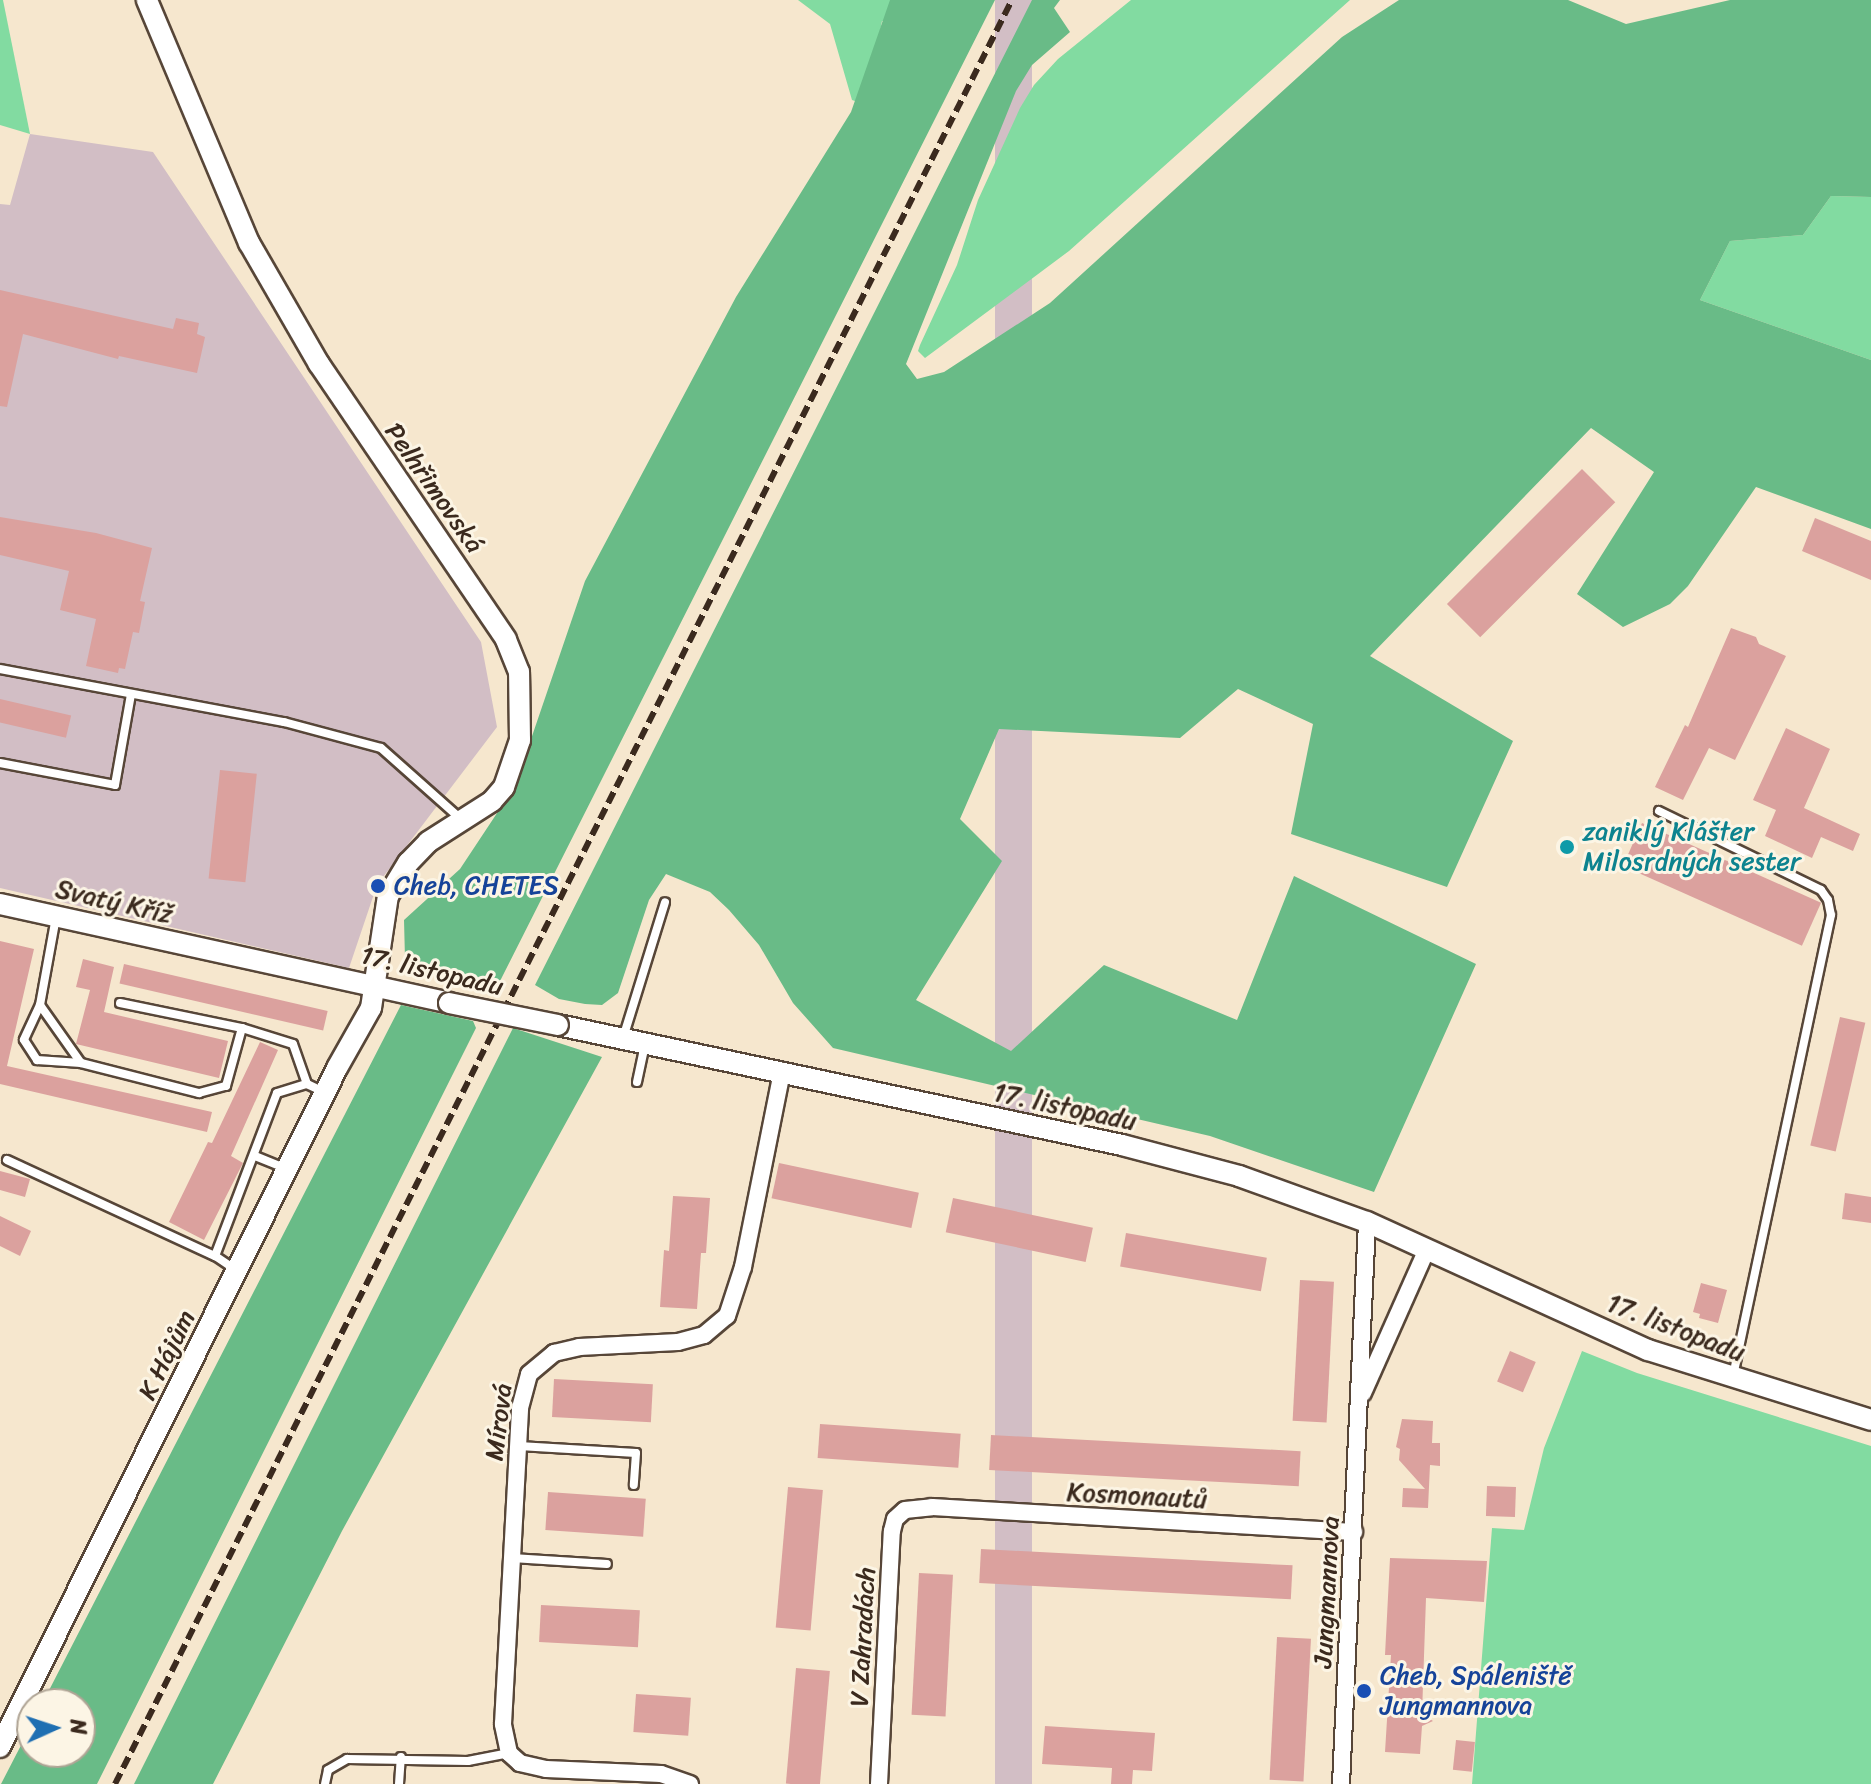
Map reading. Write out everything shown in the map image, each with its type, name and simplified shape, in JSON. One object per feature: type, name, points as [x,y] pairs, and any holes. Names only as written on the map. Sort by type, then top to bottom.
[{"type":"street","name":"Pelhřimovská","points":[[147,0],[249,243],[319,364],[437,543],[491,614],[519,672],[522,716],[515,761],[504,787],[492,801],[428,842],[398,877],[388,896],[380,926],[376,985]]},
{"type":"street","name":"Svatý Kříž","points":[[0,904],[216,952]]},
{"type":"street","name":"17. listopadu","points":[[216,952],[782,1071],[1183,1160],[1290,1193],[1367,1222],[1648,1350],[1871,1420]]},
{"type":"street","name":"K Hájům","points":[[0,1747],[289,1170],[316,1088],[371,1008],[376,985]]},
{"type":"street","name":"Mírová","points":[[509,1753],[503,1724],[518,1446],[523,1390],[529,1374],[554,1353],[579,1347],[678,1342],[704,1335],[727,1316],[743,1267],[782,1071]]},
{"type":"street","name":"Jungmannova","points":[[1341,1784],[1367,1222]]},
{"type":"street","name":"Jungmannova","points":[[1359,1402],[1427,1249]]},
{"type":"street","name":"Kosmonautů","points":[[917,1507],[1354,1532]]},
{"type":"street","name":"V Zahradách","points":[[879,1784],[892,1531],[895,1519],[905,1510],[917,1507]]},
{"type":"street","points":[[509,1753],[520,1763],[546,1769],[661,1774],[690,1784]]},
{"type":"lane","points":[[0,669],[284,722],[381,748],[462,820]]},
{"type":"lane","points":[[0,763],[115,785],[131,694]]},
{"type":"lane","points":[[1659,811],[1821,890],[1828,900],[1831,915],[1733,1378]]},
{"type":"lane","points":[[623,1038],[665,902]]},
{"type":"lane","points":[[56,916],[40,1005],[24,1040],[37,1060],[81,1063],[199,1093],[226,1086],[242,1028]]},
{"type":"lane","points":[[120,1003],[242,1028],[293,1044],[316,1088],[277,1093],[215,1256]]},
{"type":"lane","points":[[40,1005],[81,1063]]},
{"type":"lane","points":[[637,1082],[645,1043]]},
{"type":"lane","points":[[255,1156],[289,1170]]},
{"type":"lane","points":[[7,1160],[215,1256],[237,1271]]},
{"type":"lane","points":[[518,1446],[636,1453],[634,1485]]},
{"type":"lane","points":[[512,1558],[607,1564]]},
{"type":"lane","points":[[325,1784],[328,1770],[337,1763],[401,1757],[468,1761],[509,1753]]},
{"type":"lane","points":[[399,1784],[401,1757]]},
{"type":"shaded area","points":[[995,0],[1032,0],[1032,1784],[995,1784]]},
{"type":"shaded area","points":[[30,134],[153,152],[481,642],[497,727],[377,885],[349,968],[0,888],[0,204],[10,205]]},
{"type":"green space","points":[[0,0],[3,0],[30,134],[0,125]]},
{"type":"green space","points":[[798,0],[934,0],[918,28],[882,21],[866,105],[852,100],[830,24]]},
{"type":"green space","points":[[890,0],[995,0],[496,989],[405,959],[404,920],[460,869],[515,786],[585,581],[736,297],[851,112]]},
{"type":"green space","points":[[1032,0],[1060,0],[1054,8],[1070,32],[1032,65],[1016,91],[906,364],[917,379],[944,372],[1050,303],[1342,37],[1399,0],[1568,0],[1626,24],[1730,0],[1871,0],[1871,197],[1831,196],[1803,235],[1730,241],[1700,300],[1871,360],[1871,529],[1756,487],[1688,586],[1670,604],[1623,627],[1577,594],[1654,472],[1591,428],[1370,656],[1513,741],[1447,887],[1291,834],[1313,724],[1238,689],[1180,738],[999,729],[960,819],[1002,861],[916,1000],[1011,1051],[1104,965],[1237,1020],[1294,876],[1476,964],[1374,1192],[1210,1136],[833,1048],[793,1003],[759,945],[729,910],[710,892],[666,874],[649,900],[618,993],[602,1005],[585,1004],[559,999],[535,985]]},
{"type":"green space","points":[[1131,0],[1350,0],[1069,251],[925,358],[918,351],[920,345],[957,265],[978,200],[1020,108],[1034,85],[1058,59]]},
{"type":"green space","points":[[1831,196],[1871,197],[1871,360],[1700,300],[1730,241],[1803,235]]},
{"type":"green space","points":[[401,1005],[473,1021],[476,1028],[97,1784],[1,1784],[16,1755],[16,1768],[96,1768],[96,1688],[50,1688]]},
{"type":"green space","points":[[513,1028],[602,1057],[342,1531],[213,1784],[134,1784]]},
{"type":"green space","points":[[1582,1351],[1637,1373],[1871,1446],[1871,1784],[1472,1784],[1492,1528],[1524,1530],[1544,1448]]},
{"type":"building","points":[[0,290],[173,329],[176,318],[199,323],[197,334],[205,337],[197,373],[119,356],[118,359],[23,334],[7,407],[0,406]]},
{"type":"building","points":[[1582,469],[1615,502],[1480,637],[1447,604]]},
{"type":"building","points":[[0,517],[96,533],[152,548],[140,601],[145,602],[139,633],[133,632],[125,669],[119,668],[118,673],[86,666],[96,619],[60,610],[69,571],[0,555]]},
{"type":"building","points":[[1815,518],[1871,541],[1871,580],[1802,551]]},
{"type":"building","points":[[1731,628],[1756,637],[1759,644],[1786,656],[1735,760],[1709,748],[1683,800],[1655,787],[1685,725],[1688,727]]},
{"type":"building","points":[[0,699],[71,715],[66,738],[0,723]]},
{"type":"building","points":[[1786,728],[1830,749],[1804,808],[1860,834],[1853,851],[1821,837],[1812,858],[1765,836],[1776,810],[1753,800]]},
{"type":"building","points":[[220,770],[257,774],[245,882],[209,878]]},
{"type":"building","points":[[1642,823],[1821,903],[1802,946],[1623,866]]},
{"type":"building","points":[[0,941],[34,949],[7,1066],[212,1112],[207,1132],[0,1084]]},
{"type":"building","points":[[83,959],[114,967],[104,1012],[228,1041],[219,1078],[76,1044],[90,990],[76,987]]},
{"type":"building","points":[[124,964],[328,1011],[323,1031],[120,983]]},
{"type":"building","points":[[1840,1017],[1865,1023],[1836,1151],[1810,1146]]},
{"type":"building","points":[[260,1042],[278,1050],[231,1156],[243,1163],[204,1240],[169,1222],[208,1142],[212,1143]]},
{"type":"building","points":[[779,1163],[919,1193],[911,1228],[772,1198]]},
{"type":"building","points":[[0,1171],[30,1179],[25,1197],[0,1190]]},
{"type":"building","points":[[1845,1193],[1871,1197],[1871,1223],[1842,1219]]},
{"type":"building","points":[[673,1196],[710,1198],[706,1253],[701,1253],[697,1309],[660,1307],[664,1250],[669,1251]]},
{"type":"building","points":[[953,1198],[1093,1228],[1086,1262],[946,1232]]},
{"type":"building","points":[[0,1216],[31,1231],[20,1256],[0,1246]]},
{"type":"building","points":[[1126,1233],[1267,1258],[1261,1291],[1120,1266]]},
{"type":"building","points":[[1300,1280],[1334,1282],[1327,1423],[1293,1421]]},
{"type":"building","points":[[1701,1283],[1727,1290],[1718,1323],[1699,1318],[1700,1314],[1693,1312]]},
{"type":"building","points":[[1510,1351],[1536,1362],[1523,1392],[1497,1381]]},
{"type":"building","points":[[554,1379],[653,1384],[651,1422],[552,1417]]},
{"type":"building","points":[[1402,1419],[1433,1421],[1432,1443],[1440,1443],[1440,1466],[1430,1465],[1428,1508],[1402,1507],[1403,1488],[1425,1489],[1399,1460],[1400,1449],[1396,1447]]},
{"type":"building","points":[[820,1424],[961,1434],[958,1468],[818,1458]]},
{"type":"building","points":[[991,1435],[1301,1451],[1299,1486],[989,1470]]},
{"type":"building","points":[[1487,1486],[1516,1487],[1515,1517],[1486,1516]]},
{"type":"building","points":[[788,1487],[823,1490],[811,1631],[776,1627]]},
{"type":"building","points":[[548,1492],[646,1499],[643,1537],[545,1530]]},
{"type":"building","points":[[981,1549],[1293,1565],[1291,1599],[979,1583]]},
{"type":"building","points":[[1390,1558],[1487,1561],[1484,1602],[1426,1598],[1422,1714],[1433,1721],[1422,1726],[1420,1754],[1385,1752],[1391,1655],[1385,1655]]},
{"type":"building","points":[[919,1573],[953,1575],[946,1717],[912,1715]]},
{"type":"building","points":[[541,1605],[640,1610],[638,1647],[539,1642]]},
{"type":"building","points":[[1277,1637],[1311,1639],[1303,1782],[1270,1780]]},
{"type":"building","points":[[796,1668],[830,1671],[820,1784],[786,1784]]},
{"type":"building","points":[[636,1694],[691,1698],[688,1736],[633,1732]]},
{"type":"building","points":[[1045,1726],[1155,1733],[1152,1771],[1133,1770],[1132,1784],[1111,1784],[1112,1768],[1042,1764]]},
{"type":"building","points":[[1456,1740],[1475,1742],[1472,1772],[1453,1770]]},
{"type":"railway","points":[[115,1784],[1012,0]]},
{"type":"place","name":"zaniklý Klášter Milosrdných sester","points":[[1567,847]]},
{"type":"place","name":"Cheb, CHETES","points":[[378,886]]},
{"type":"place","name":"Cheb, Spáleniště Jungmannova","points":[[1364,1691]]}]
